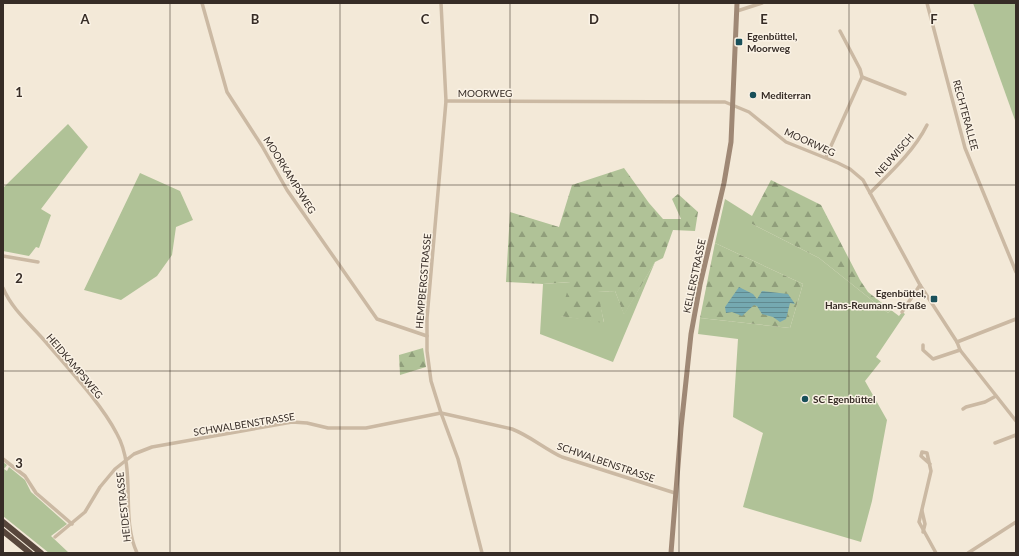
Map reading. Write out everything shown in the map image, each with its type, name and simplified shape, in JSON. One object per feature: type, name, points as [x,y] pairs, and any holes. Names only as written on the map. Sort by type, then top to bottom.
[{"type":"highway","points":[[3,522],[41,553]]},
{"type":"highway","points":[[3,531],[30,553]]},
{"type":"main road","name":"KELLERSTRASSE","points":[[671,553],[675,493],[691,334],[700,285],[728,166],[734,105],[737,3]]},
{"type":"street","name":"MOORKAMPSWEG","points":[[202,3],[227,92],[287,190],[377,319],[426,336]]},
{"type":"street","name":"HEMPBERGSTRASSE","points":[[441,3],[446,102],[426,336],[429,370],[441,413],[458,459],[482,553]]},
{"type":"street","points":[[737,11],[762,3]]},
{"type":"street","name":"RECHTERALLEE","points":[[927,3],[965,148],[1016,272]]},
{"type":"street","points":[[826,157],[862,77],[860,69],[840,30]]},
{"type":"street","points":[[862,77],[905,94]]},
{"type":"street","name":"MOORWEG","points":[[446,102],[725,102],[748,112],[786,142],[826,157],[850,169],[863,180],[920,285],[957,342],[960,350],[1016,422]]},
{"type":"street","name":"NEUWISCH","points":[[870,193],[896,167],[922,136],[927,125]]},
{"type":"street","points":[[3,256],[38,262]]},
{"type":"street","points":[[902,312],[920,285]]},
{"type":"street","name":"HEIDKAMPSWEG","points":[[3,288],[15,310],[44,340],[106,416],[118,435],[126,460]]},
{"type":"street","points":[[957,342],[1016,319]]},
{"type":"street","points":[[923,345],[923,350],[933,359],[960,350]]},
{"type":"street","points":[[963,409],[966,406],[985,402],[996,396]]},
{"type":"street","name":"SCHWALBENSTRASSE","points":[[55,537],[85,512],[107,476],[134,454],[152,446],[292,422],[307,423],[328,428],[366,428],[441,413],[512,429],[523,433],[552,453],[562,457],[675,493]]},
{"type":"street","points":[[995,443],[1016,435]]},
{"type":"street","points":[[3,459],[25,476],[36,493],[72,524]]},
{"type":"street","name":"HEIDESTRASSE","points":[[126,460],[132,534],[137,553]]},
{"type":"street","points":[[930,464],[931,471],[919,522],[923,532],[936,553]]},
{"type":"street","points":[[922,511],[925,524],[923,532]]},
{"type":"street","points":[[968,553],[1016,522]]},
{"type":"green space","points":[[973,3],[1016,3],[1016,123]]},
{"type":"green space","points":[[68,124],[88,147],[41,209],[51,215],[39,248],[36,247],[29,256],[3,251],[3,188]]},
{"type":"green space","points":[[624,168],[649,203],[663,219],[681,219],[672,199],[678,194],[698,212],[695,231],[673,230],[663,258],[655,262],[624,315],[615,291],[598,292],[604,323],[560,316],[570,282],[543,284],[506,282],[510,212],[559,227],[572,185]]},
{"type":"green space","points":[[140,173],[180,191],[193,220],[176,227],[172,255],[157,276],[121,300],[84,290]]},
{"type":"green space","points":[[771,180],[821,205],[860,280],[868,292],[891,310],[888,313],[819,258],[752,224],[752,216]]},
{"type":"green space","name":"SC Egenbüttel","points":[[725,199],[752,216],[752,224],[819,258],[888,313],[891,310],[899,316],[902,312],[905,314],[876,357],[881,361],[865,381],[887,420],[872,501],[861,542],[743,507],[763,433],[733,417],[738,339],[698,334],[700,318],[790,328],[803,284],[715,243]]},
{"type":"green space","points":[[715,243],[803,284],[790,328],[700,318]]},
{"type":"green space","points":[[655,262],[613,362],[540,334],[543,284],[571,282],[561,316],[604,322],[597,292],[615,291],[624,314]]},
{"type":"green space","points":[[423,348],[426,367],[400,375],[399,355]]},
{"type":"green space","points":[[3,462],[7,465],[4,469],[7,471],[9,467],[25,480],[31,492],[67,524],[51,536],[69,553],[49,553],[3,516]]},
{"type":"water","points":[[739,287],[753,294],[757,299],[762,291],[788,294],[795,304],[790,303],[786,319],[780,322],[773,317],[762,314],[757,306],[754,305],[742,316],[732,312],[726,313],[725,307]]},
{"type":"place","name":"Egenbüttel, Moorweg","points":[[739,42]]},
{"type":"place","name":"Mediterran","points":[[753,95]]},
{"type":"place","name":"Egenbüttel, Hans-Reumann-Straße","points":[[934,299]]},
{"type":"place","name":"SC Egenbüttel","points":[[805,399]]}]
